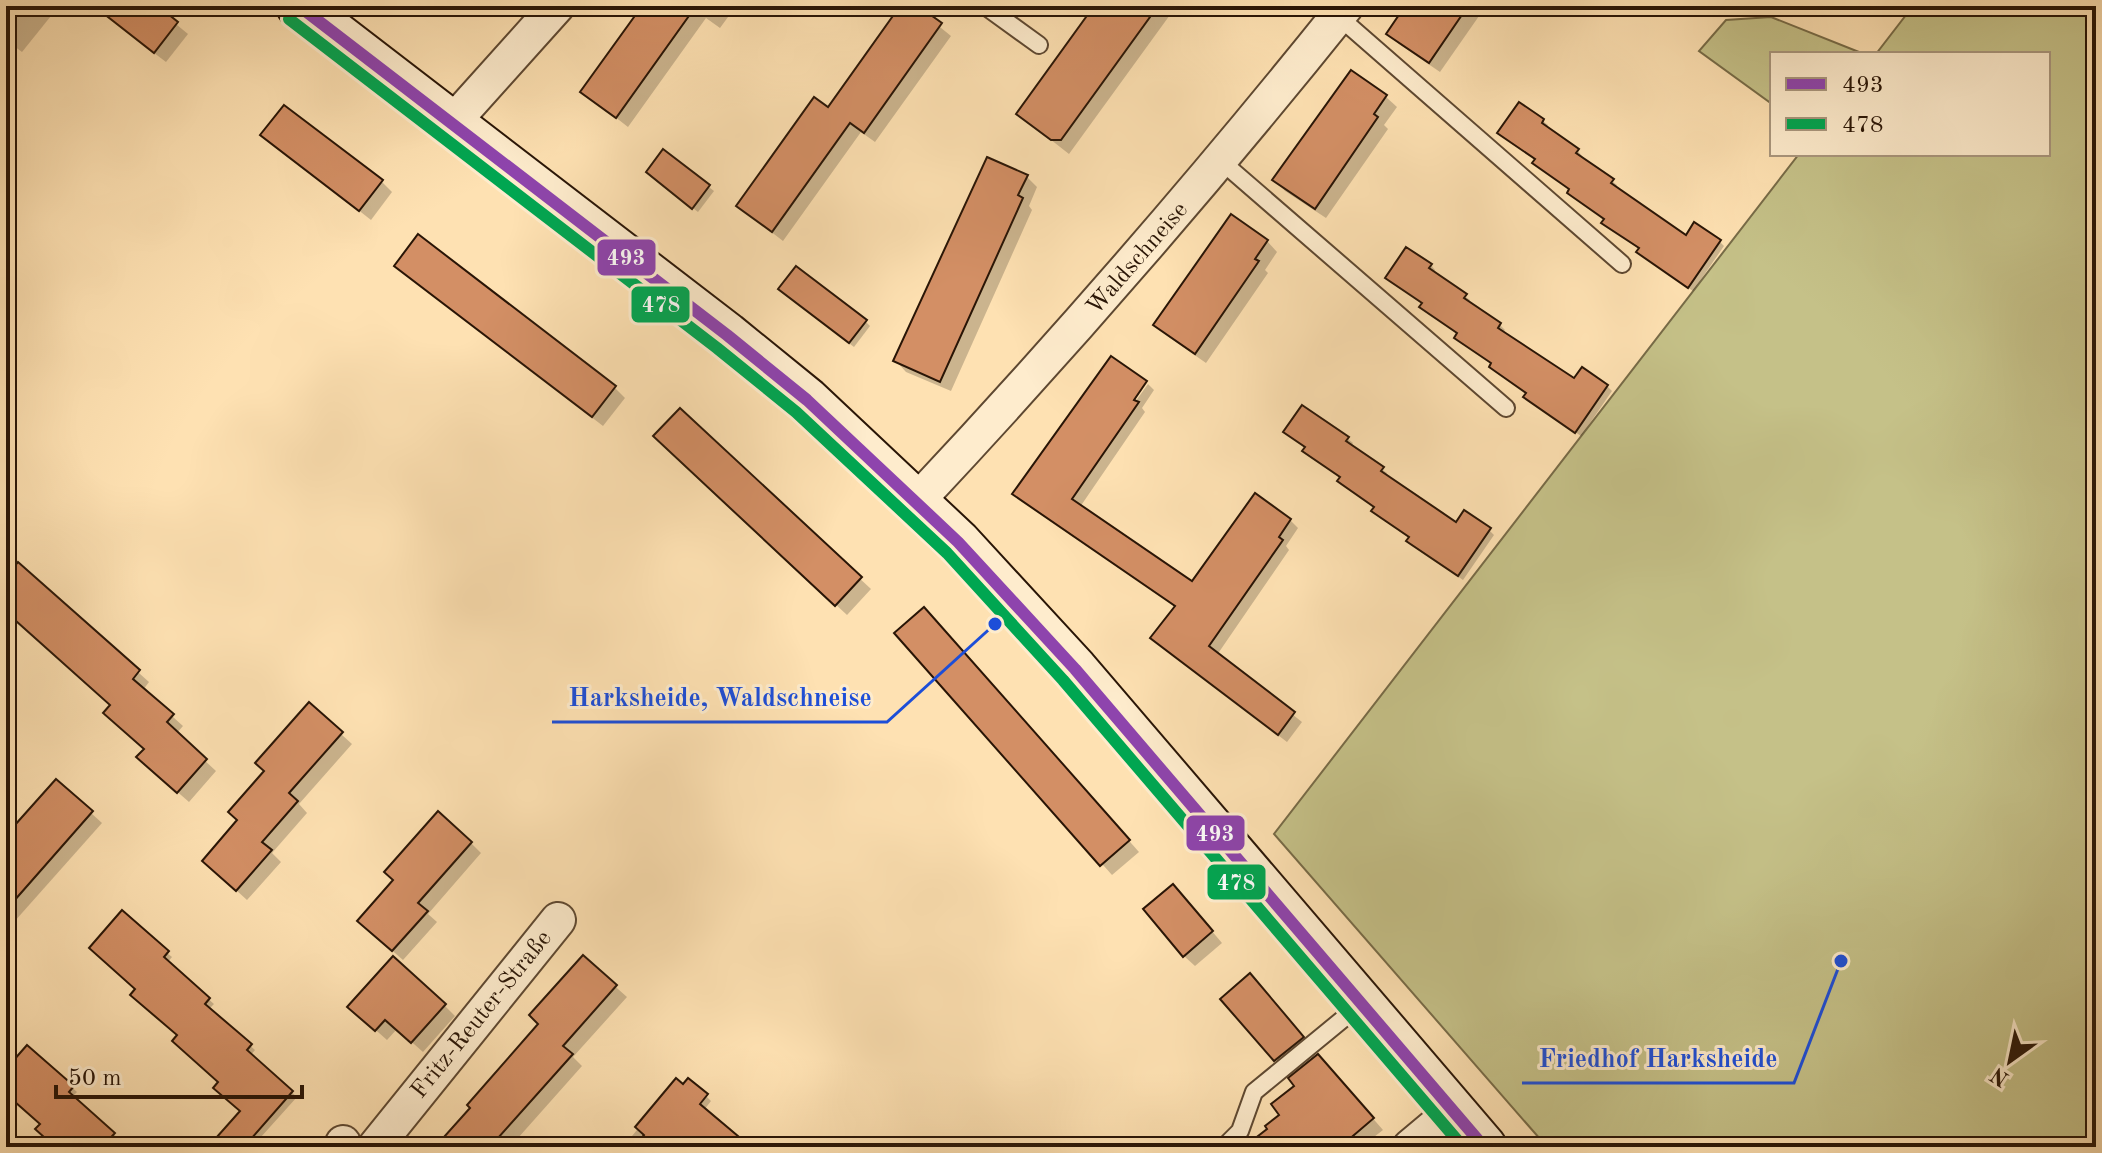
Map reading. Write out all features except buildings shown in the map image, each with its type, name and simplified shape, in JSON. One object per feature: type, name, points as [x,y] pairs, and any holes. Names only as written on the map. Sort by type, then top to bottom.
[{"type":"main road","points":[[299,6],[754,356],[842,431],[917,501],[1037,626],[1484,1147]]},
{"type":"street","points":[[452,123],[557,6]]},
{"type":"street","name":"Waldschneise","points":[[917,501],[1091,312],[1221,161],[1342,11]]},
{"type":"street","name":"Fritz-Reuter-Straße","points":[[353,1146],[558,920]]},
{"type":"street","points":[[1410,1147],[1453,1111]]},
{"type":"lane","points":[[985,6],[1039,45]]},
{"type":"lane","points":[[1342,11],[1622,264]]},
{"type":"lane","points":[[1221,161],[1506,408]]},
{"type":"lane","points":[[1224,1147],[1240,1131],[1254,1092],[1361,1004]]},
{"type":"shaded area","points":[[1913,6],[2096,6],[2096,1147],[1547,1147],[1274,834],[1797,156],[2050,156],[2050,52],[1878,52]]},
{"type":"shaded area","points":[[1771,17],[1859,52],[1770,52],[1770,103],[1699,51],[1726,20]]},
{"type":"transit line","name":"493","points":[[299,6],[807,400],[958,542],[1075,669],[1484,1147]]},
{"type":"transit line","name":"478","points":[[289,19],[796,412],[947,553],[1063,680],[1463,1147]]},
{"type":"place","name":"Harksheide, Waldschneise","points":[[995,624]]},
{"type":"place","name":"Friedhof Harksheide","points":[[1841,961]]}]
